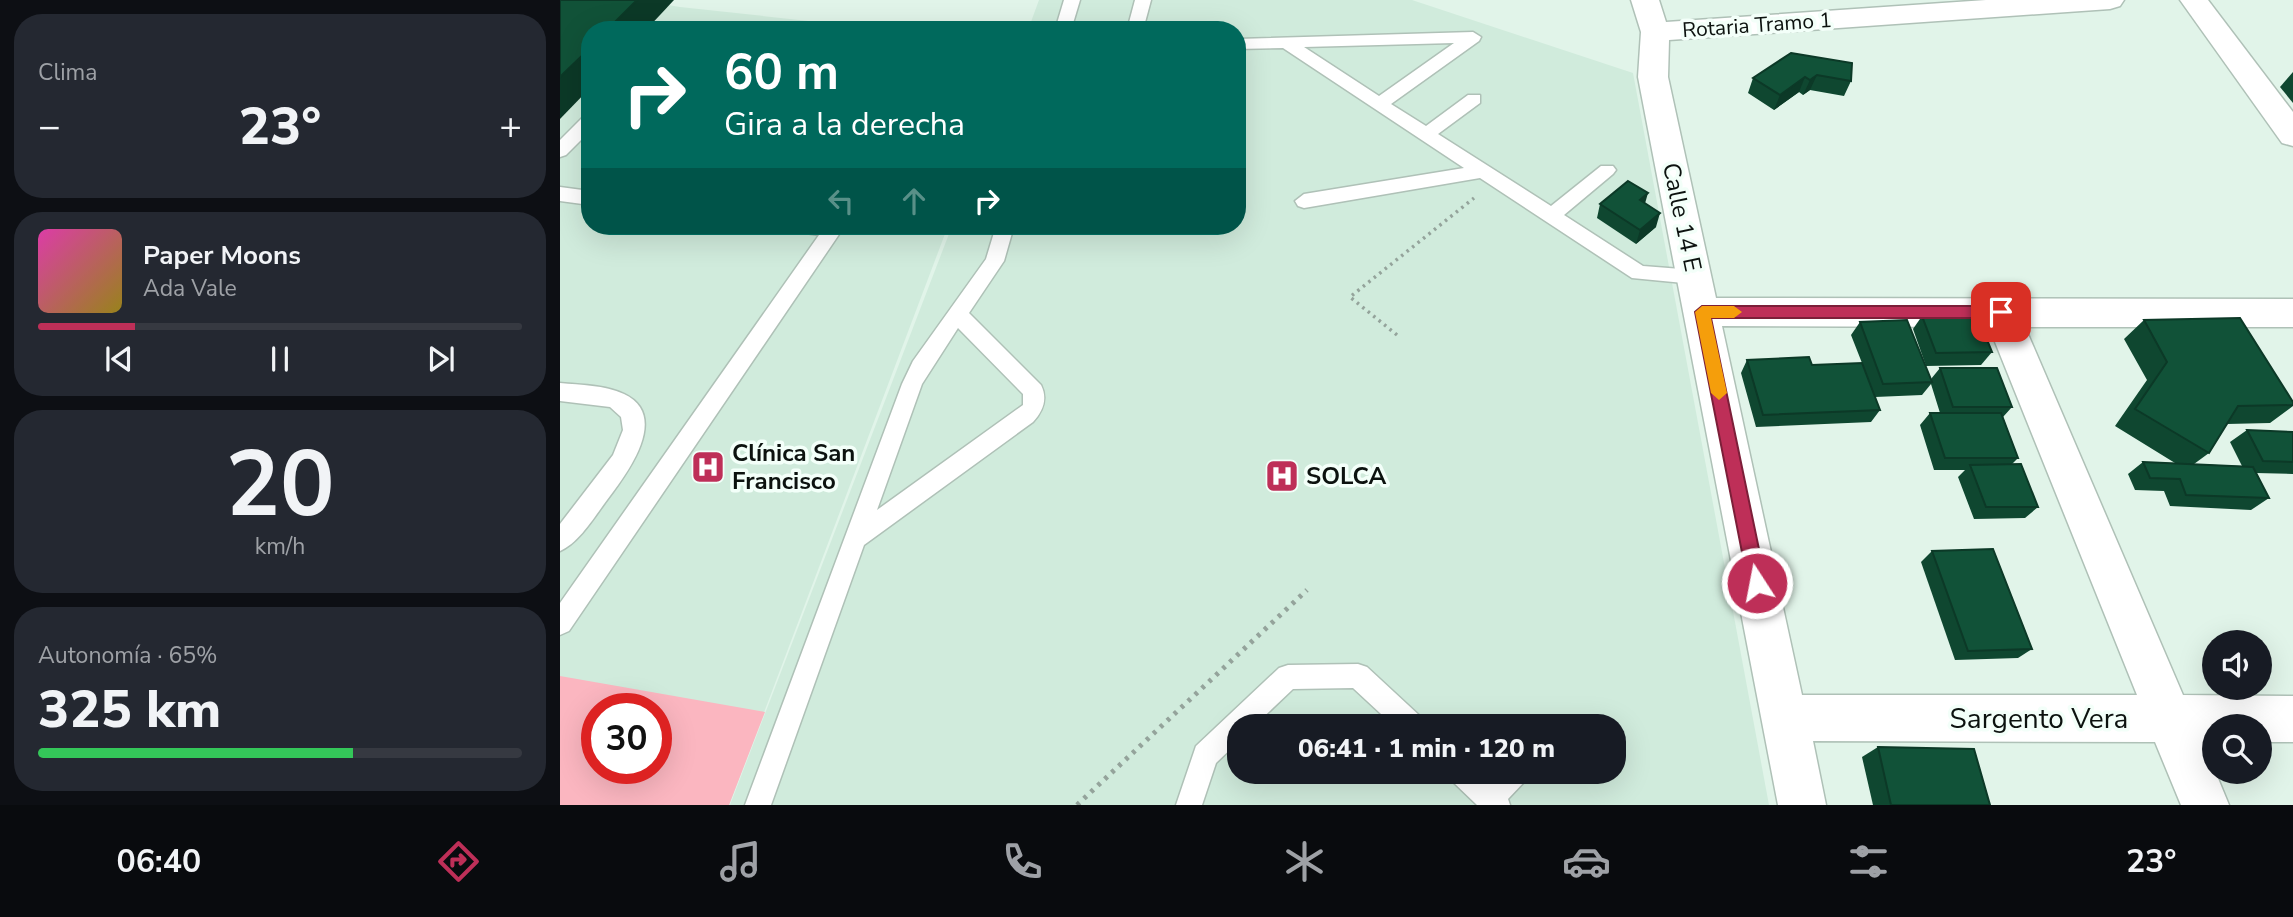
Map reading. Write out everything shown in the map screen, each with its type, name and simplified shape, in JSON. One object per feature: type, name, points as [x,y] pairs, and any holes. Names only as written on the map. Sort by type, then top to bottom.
[{"type":"street","name":"Rotaria Tramo 1","points":[[1650,16],[2110,0]]},
{"type":"street","points":[[2194,0],[2293,135]]},
{"type":"street","name":"Calle 14 E","points":[[1650,16],[1653,77],[1802,805]]},
{"type":"street","points":[[1698,294],[2001,312],[2293,313]]},
{"type":"street","points":[[2001,312],[2205,805]]},
{"type":"street","name":"Sargento Vera","points":[[1785,718],[2293,719]]},
{"type":"lane","points":[[1066,21],[1072,0]]},
{"type":"lane","points":[[1137,21],[1143,0]]},
{"type":"lane","points":[[1246,44],[1474,37],[1380,104]]},
{"type":"lane","points":[[1286,43],[1639,273],[1698,294]]},
{"type":"lane","points":[[1426,134],[1475,99]]},
{"type":"lane","points":[[560,151],[581,129]]},
{"type":"lane","points":[[1552,216],[1606,170]]},
{"type":"lane","points":[[1304,201],[1489,176]]},
{"type":"lane","points":[[560,194],[581,197]]},
{"type":"lane","points":[[560,623],[830,235]]},
{"type":"lane","points":[[758,805],[912,384],[995,261],[1002,235]]},
{"type":"lane","points":[[855,539],[1026,416],[1033,408],[1034,391],[957,314]]},
{"type":"lane","points":[[560,392],[613,399],[623,404],[630,412],[634,431],[626,453],[560,540]]},
{"type":"lane","points":[[1249,714],[1288,677],[1357,676],[1399,714]]},
{"type":"lane","points":[[1189,805],[1205,755],[1227,734]]},
{"type":"lane","points":[[1474,784],[1494,802],[1507,784]]},
{"type":"path","points":[[1397,335],[1350,297],[1489,176]]},
{"type":"path","points":[[1077,805],[1307,590]]},
{"type":"shaded area","name":"SOLCA","points":[[1039,0],[1412,0],[1633,73],[1769,805],[730,805],[949,235],[1246,235],[1246,21],[1031,21]]},
{"type":"shaded area","points":[[662,4],[809,21],[646,21]]},
{"type":"shaded area","name":"Clínica San Francisco","points":[[581,89],[581,235],[945,235],[729,805],[560,805],[560,111]]},
{"type":"shaded area","points":[[560,676],[657,693],[581,693],[581,784],[672,784],[672,696],[765,712],[729,805],[560,805]]},
{"type":"building","points":[[560,0],[637,0],[616,21],[581,21],[581,57],[560,77]]},
{"type":"building","points":[[1791,53],[1852,63],[1851,81],[1817,75],[1810,80],[1805,77],[1780,95],[1753,78]]},
{"type":"building","points":[[1628,181],[1648,193],[1640,200],[1660,213],[1640,230],[1600,204]]},
{"type":"building","points":[[1977,315],[1992,352],[1936,353],[1922,316]]},
{"type":"building","points":[[2240,318],[2293,405],[2238,406],[2209,453],[2135,409],[2167,362],[2144,320]]},
{"type":"building","points":[[1907,320],[1932,382],[1883,384],[1860,322]]},
{"type":"building","points":[[1809,357],[1812,365],[1862,363],[1880,410],[1763,415],[1747,360]]},
{"type":"building","points":[[1940,368],[1997,368],[2012,407],[1953,407]]},
{"type":"building","points":[[1930,413],[2001,413],[2018,458],[1945,458]]},
{"type":"building","points":[[2247,430],[2293,432],[2293,462],[2263,461]]},
{"type":"building","points":[[2143,462],[2253,467],[2269,498],[2186,495],[2180,479],[2150,478]]},
{"type":"building","points":[[2021,464],[2038,507],[1986,507],[1970,465]]},
{"type":"building","points":[[1993,549],[2032,649],[1968,651],[1932,551]]},
{"type":"building","points":[[1878,747],[1974,749],[1990,805],[1891,805]]},
{"type":"slow traffic","points":[[1719,393],[1702,312],[1734,312]]},
{"type":"place","name":"Clínica San Francisco","points":[[708,467]]},
{"type":"place","name":"SOLCA","points":[[1282,476]]},
{"type":"route","points":[[1757,583],[1702,312],[2001,312]]}]
